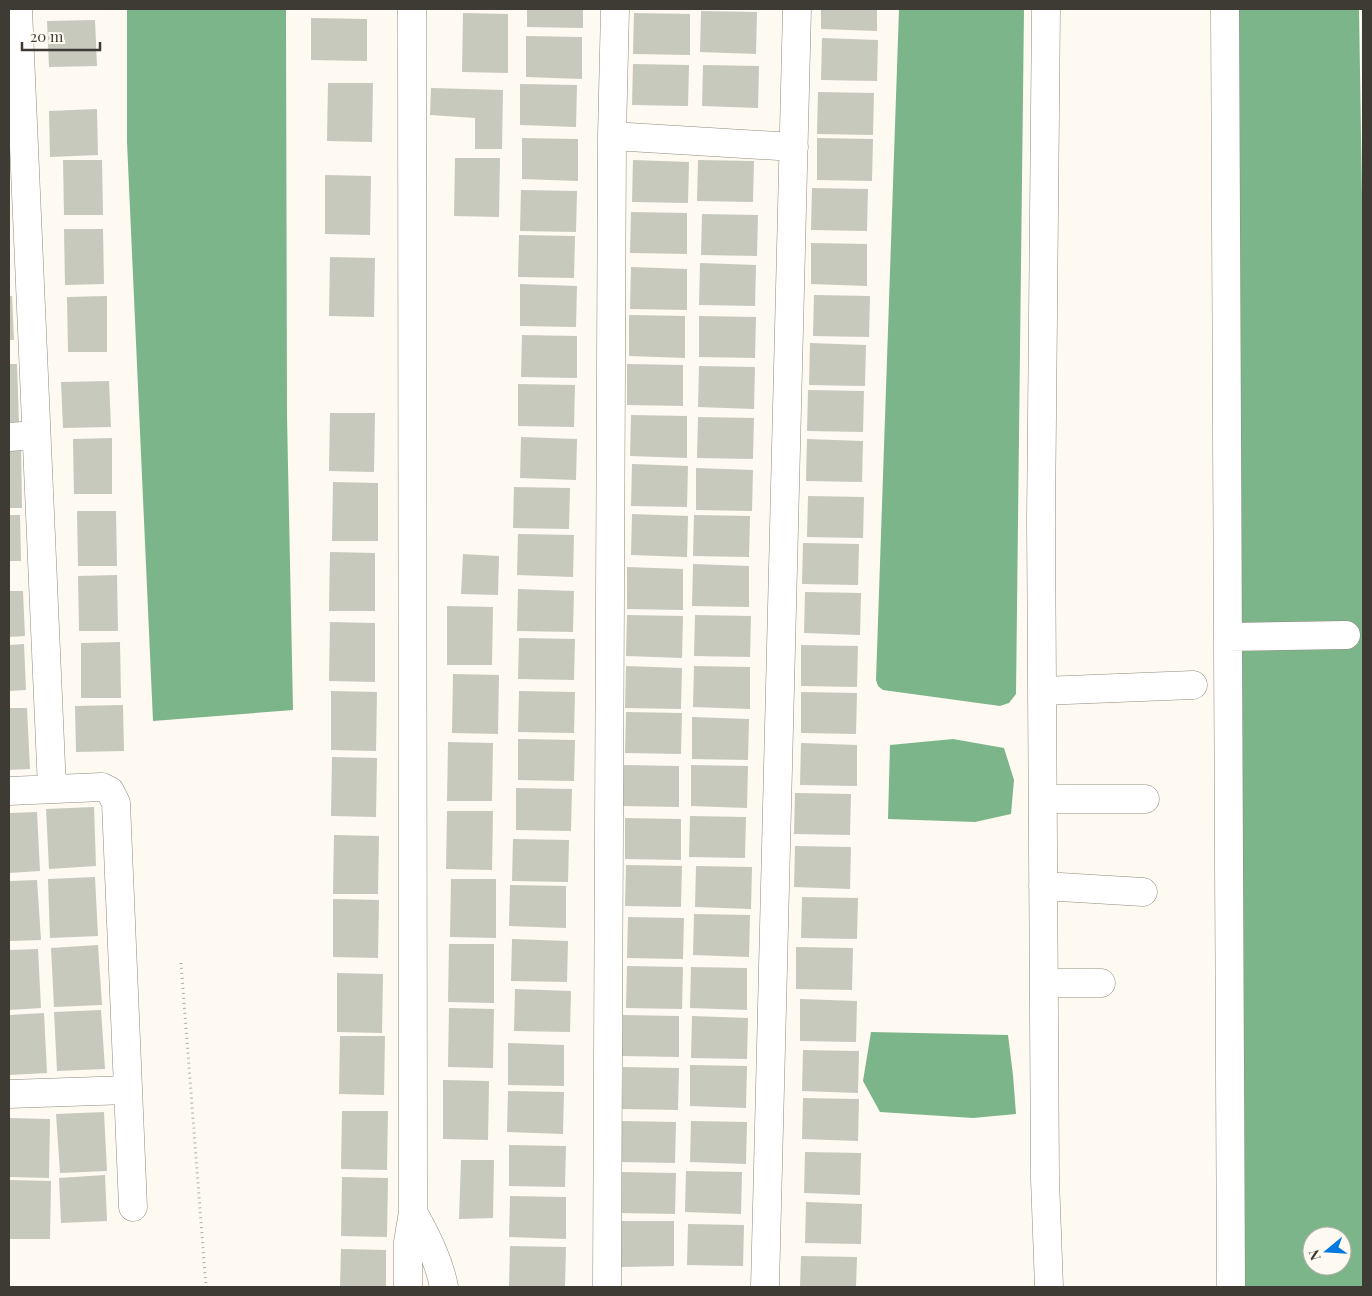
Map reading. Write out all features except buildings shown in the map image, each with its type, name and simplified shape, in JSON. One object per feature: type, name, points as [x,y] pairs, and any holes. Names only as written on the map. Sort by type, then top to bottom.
[{"type":"street","points":[[18,9],[15,89],[36,435],[52,789]]},
{"type":"street","points":[[408,1287],[408,1242],[413,1212],[412,9]]},
{"type":"street","points":[[607,1287],[612,136],[616,9]]},
{"type":"street","points":[[765,1287],[797,9]]},
{"type":"street","points":[[1046,9],[1041,520],[1045,1179],[1049,1287]]},
{"type":"street","points":[[1225,9],[1231,1287]]},
{"type":"street","points":[[612,136],[794,147]]},
{"type":"street","points":[[9,437],[36,435]]},
{"type":"street","points":[[1228,637],[1346,635]]},
{"type":"street","points":[[1042,691],[1193,685]]},
{"type":"street","points":[[9,791],[102,787],[110,792],[116,803],[133,1207]]},
{"type":"street","points":[[1043,799],[1145,799]]},
{"type":"street","points":[[1044,886],[1143,892]]},
{"type":"street","points":[[1044,983],[1101,984]]},
{"type":"street","points":[[9,1094],[128,1090]]},
{"type":"street","points":[[413,1212],[441,1270],[444,1287]]},
{"type":"path","points":[[181,963],[206,1287]]},
{"type":"shaded area","points":[[127,9],[286,9],[287,416],[293,710],[153,721],[127,142]]},
{"type":"shaded area","points":[[899,9],[1024,9],[1016,694],[1009,703],[1000,706],[883,690],[878,686],[876,680]]},
{"type":"shaded area","points":[[1239,9],[1359,9],[1363,259],[1363,1287],[1243,1287]]},
{"type":"shaded area","points":[[953,739],[1004,748],[1014,780],[1011,814],[975,822],[888,819],[890,745]]},
{"type":"shaded area","points":[[871,1032],[1008,1035],[1016,1114],[973,1118],[880,1112],[863,1081]]}]
